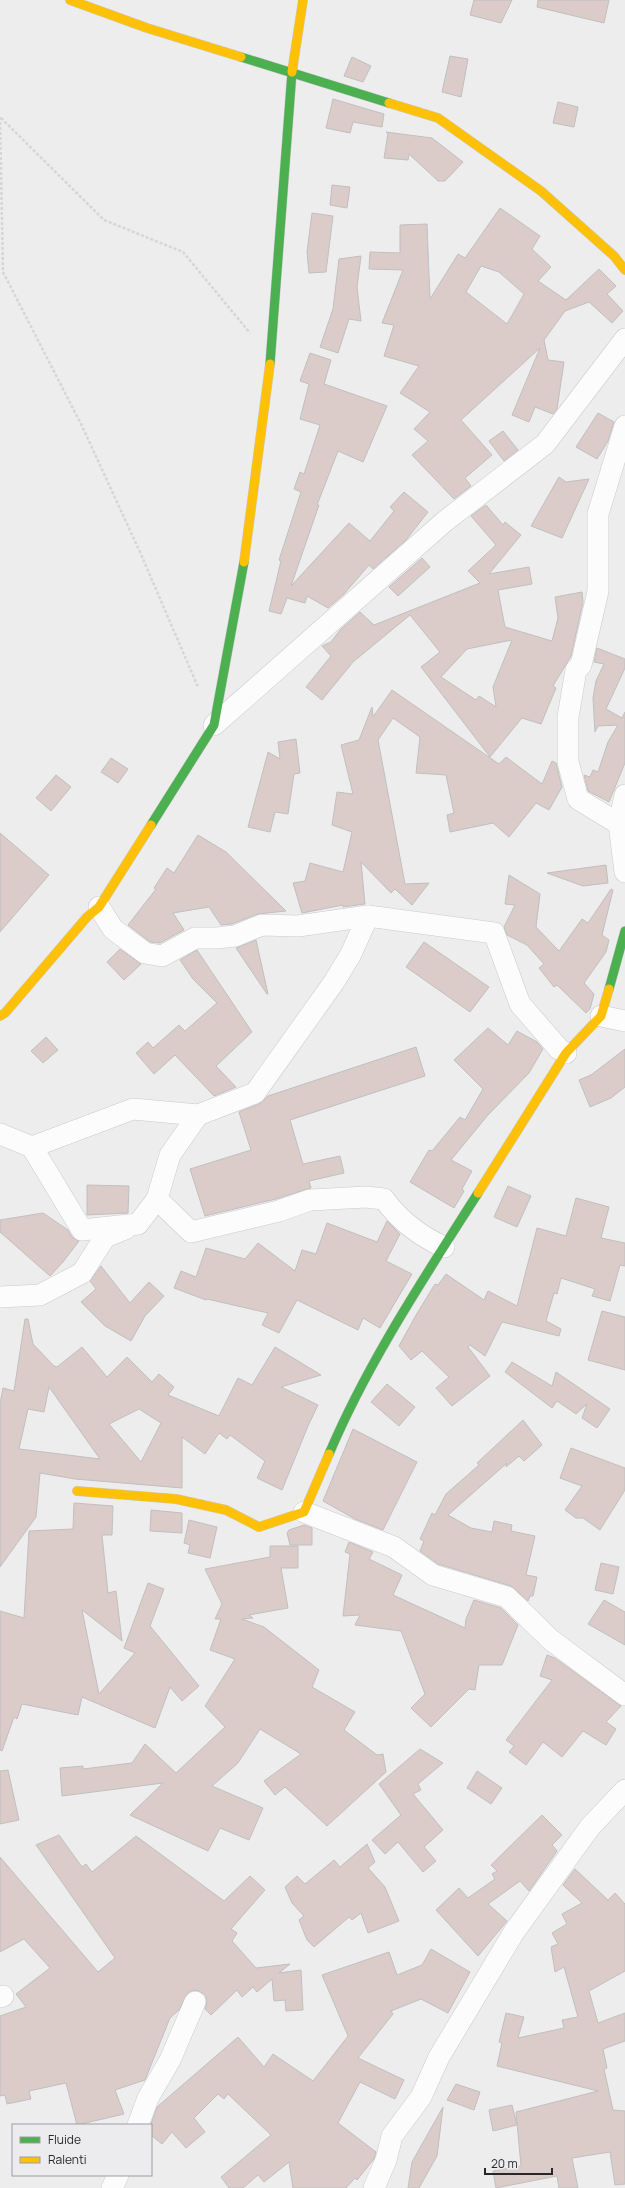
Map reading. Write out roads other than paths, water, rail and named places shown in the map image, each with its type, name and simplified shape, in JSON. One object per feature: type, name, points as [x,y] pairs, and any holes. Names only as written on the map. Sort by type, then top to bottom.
[{"type":"street","points":[[70,0],[147,28],[438,118],[541,191],[614,256],[625,270]]},
{"type":"street","points":[[214,725],[244,561],[270,358],[292,72],[303,0]]},
{"type":"street","points":[[0,1016],[5,1013],[87,917],[98,907],[214,725],[444,522],[545,444],[625,339]]},
{"type":"street","points":[[619,824],[578,799],[568,762],[568,717],[576,670],[581,665],[598,590],[598,514],[625,426]]},
{"type":"street","points":[[625,795],[619,824],[625,872]]},
{"type":"street","points":[[98,907],[113,929],[145,953],[162,956],[195,938],[235,936],[262,925],[298,926],[368,916],[494,933],[520,1004],[559,1049],[566,1053]]},
{"type":"street","points":[[32,1147],[133,1109],[198,1115],[255,1093],[334,982],[351,954],[368,916]]},
{"type":"street","points":[[304,1512],[347,1412],[405,1309],[566,1053],[600,1016],[625,931]]},
{"type":"street","points":[[600,1016],[625,1021]]},
{"type":"street","points":[[0,1298],[40,1295],[82,1272],[105,1237],[138,1224],[157,1199],[170,1155],[198,1115]]},
{"type":"street","points":[[0,1134],[32,1147],[82,1230],[138,1224]]},
{"type":"street","points":[[157,1199],[191,1232],[279,1211],[310,1200],[366,1197],[384,1199],[393,1212],[426,1239],[444,1247]]},
{"type":"street","points":[[77,1491],[176,1499],[226,1510],[259,1527],[304,1512],[394,1547],[432,1575],[507,1597],[551,1640],[625,1695]]},
{"type":"street","points":[[374,2188],[386,2160],[392,2136],[421,2097],[439,2057],[514,1932],[590,1827],[625,1790]]},
{"type":"street","points":[[138,2124],[148,2098],[170,2060],[195,2002]]},
{"type":"street","points":[[112,2188],[118,2176]]}]
